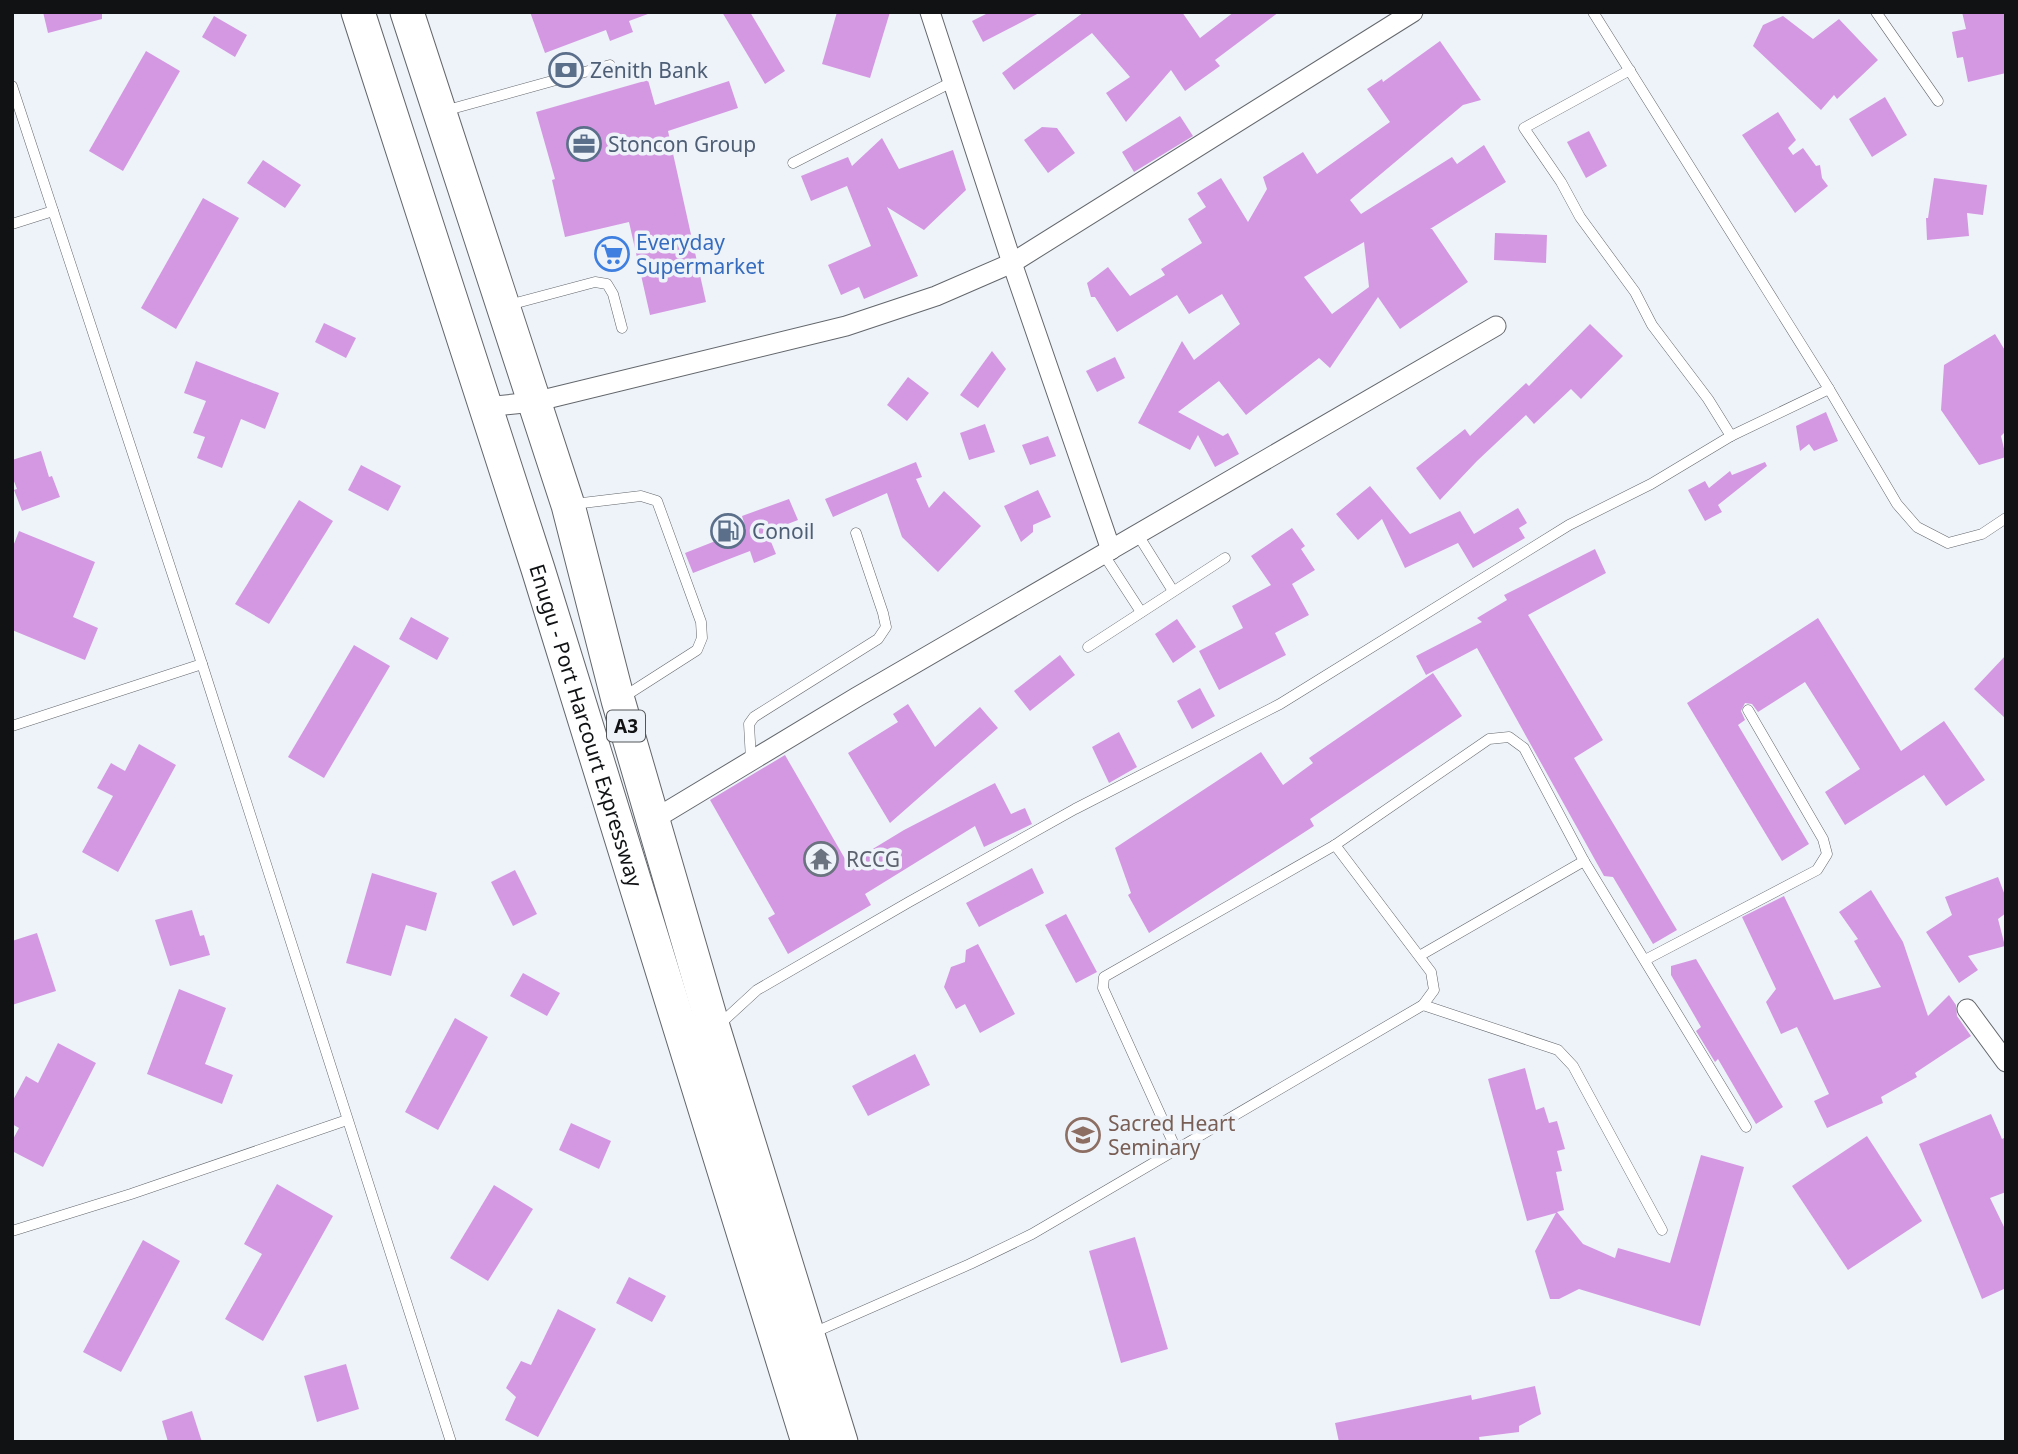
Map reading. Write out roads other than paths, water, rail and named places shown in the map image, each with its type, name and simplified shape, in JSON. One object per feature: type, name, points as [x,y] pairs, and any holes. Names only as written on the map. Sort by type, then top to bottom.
[{"type":"highway","name":"Enugu - Port Harcourt Expressway","points":[[358,12],[538,569],[808,1442]]},
{"type":"highway","name":"Enugu - Port Harcourt Expressway","points":[[407,12],[568,505],[618,700],[713,1030],[841,1442]]},
{"type":"street","points":[[930,12],[1107,552]]},
{"type":"street","points":[[485,407],[534,402],[846,326],[936,296],[1012,263],[1413,12]]},
{"type":"street","points":[[653,820],[1496,326]]},
{"type":"street","points":[[1967,1009],[2006,1062]]},
{"type":"lane","points":[[1593,12],[1829,389],[1897,504],[1917,527],[1948,543],[1982,534],[2006,519]]},
{"type":"lane","points":[[1876,12],[1938,101]]},
{"type":"lane","points":[[440,113],[610,65]]},
{"type":"lane","points":[[1630,70],[1524,128],[1561,182],[1580,217],[1634,292],[1652,326],[1708,399],[1731,436]]},
{"type":"lane","points":[[793,163],[953,82]]},
{"type":"lane","points":[[12,86],[202,664],[451,1442]]},
{"type":"lane","points":[[12,224],[53,211]]},
{"type":"lane","points":[[505,306],[595,282],[607,284],[613,294],[622,328]]},
{"type":"lane","points":[[713,1030],[757,990],[886,915],[1074,809],[1279,704],[1569,525],[1651,484],[1731,436],[1829,389]]},
{"type":"lane","points":[[568,505],[641,496],[657,501],[701,622],[702,638],[697,650],[618,700]]},
{"type":"lane","points":[[751,761],[749,724],[754,716],[878,639],[886,627],[856,533]]},
{"type":"lane","points":[[1138,535],[1173,591]]},
{"type":"lane","points":[[1107,552],[1141,612]]},
{"type":"lane","points":[[1088,647],[1225,558]]},
{"type":"lane","points":[[12,726],[202,664]]},
{"type":"lane","points":[[1645,960],[1817,870],[1827,854],[1823,839],[1748,710]]},
{"type":"lane","points":[[1176,1149],[1103,988],[1104,977],[1335,845],[1489,739],[1509,737],[1524,748],[1584,861],[1746,1127]]},
{"type":"lane","points":[[809,1335],[1032,1234],[1423,1005],[1434,990],[1431,972],[1335,845]]},
{"type":"lane","points":[[1421,956],[1584,861]]},
{"type":"lane","points":[[1423,1005],[1558,1050],[1573,1066],[1662,1230]]},
{"type":"lane","points":[[12,1231],[131,1195],[346,1120]]},
{"type":"place","name":"Zenith Bank","points":[[566,70]]},
{"type":"place","name":"Stoncon Group","points":[[584,144]]},
{"type":"place","name":"Everyday Supermarket","points":[[612,254]]},
{"type":"place","name":"Conoil","points":[[728,531]]},
{"type":"place","name":"RCCG","points":[[821,859]]},
{"type":"place","name":"Sacred Heart Seminary","points":[[1083,1135]]}]
